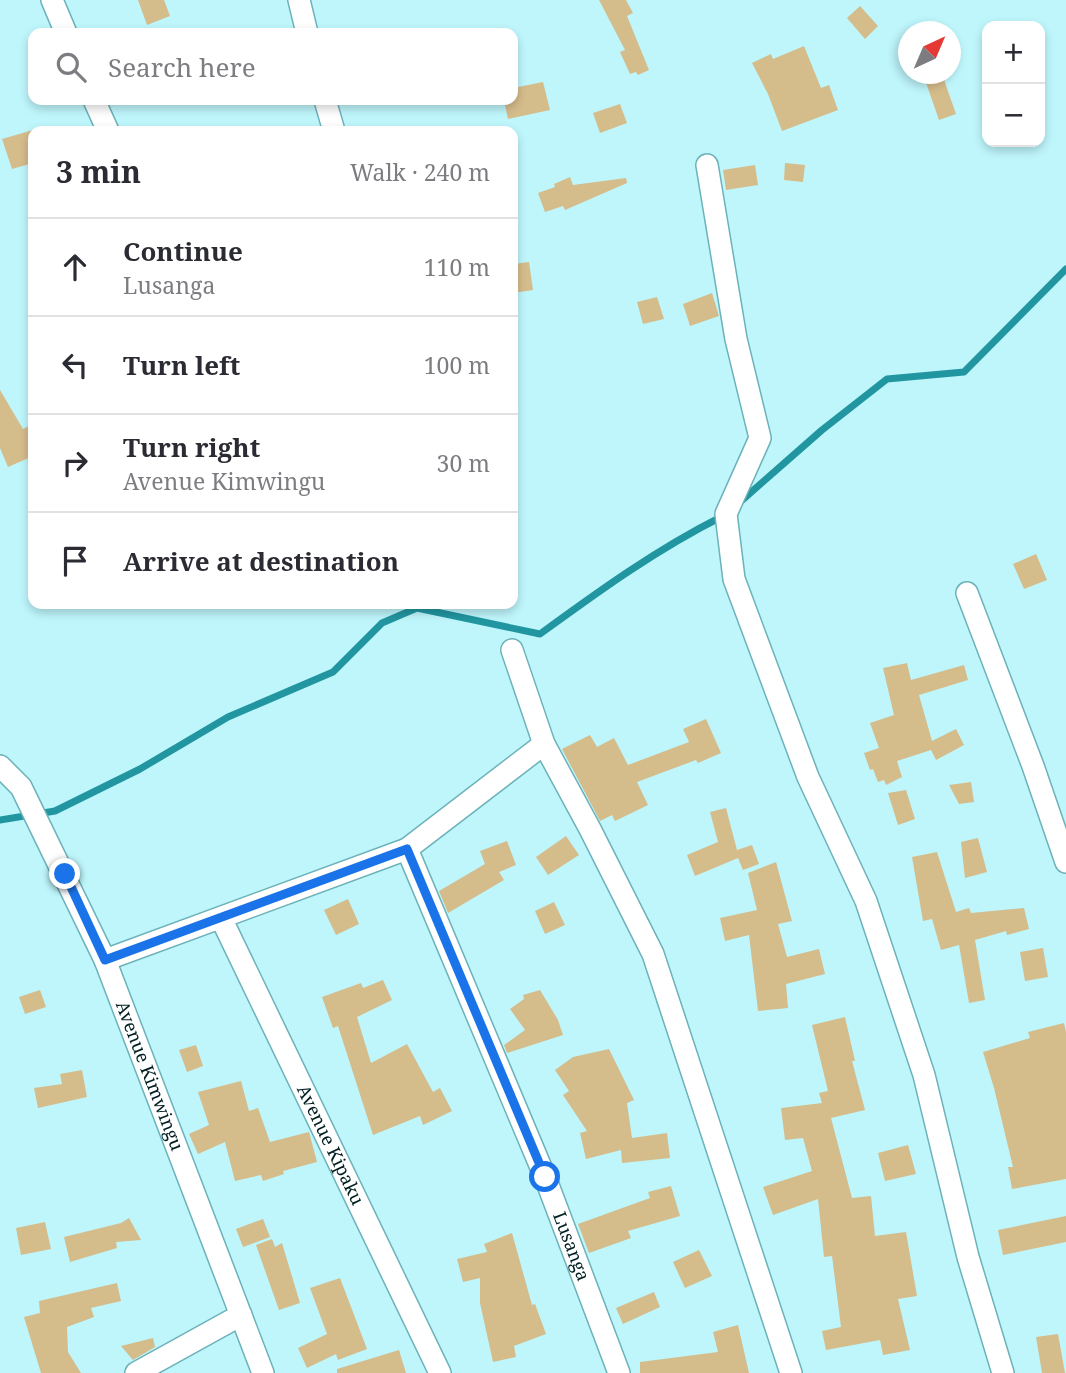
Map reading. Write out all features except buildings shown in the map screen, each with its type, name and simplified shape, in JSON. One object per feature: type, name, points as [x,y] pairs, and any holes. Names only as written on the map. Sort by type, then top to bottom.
[{"type":"street","points":[[52,0],[64,28]]},
{"type":"street","points":[[299,0],[306,28]]},
{"type":"street","points":[[96,105],[106,126]]},
{"type":"street","points":[[326,105],[333,126]]},
{"type":"street","points":[[707,165],[736,339],[760,438],[726,514],[734,579],[808,777],[866,901],[924,1075],[968,1257],[1003,1373]]},
{"type":"street","points":[[967,593],[1033,766],[1066,862]]},
{"type":"street","points":[[512,650],[544,744],[653,954],[791,1373]]},
{"type":"street","points":[[105,960],[407,849],[544,744]]},
{"type":"street","name":"Avenue Kimwingu","points":[[0,766],[21,787],[105,960],[263,1373]]},
{"type":"street","name":"Lusanga","points":[[407,849],[545,1177],[619,1373]]},
{"type":"street","name":"Avenue Kipaku","points":[[221,918],[440,1373]]},
{"type":"street","points":[[136,1373],[241,1315]]},
{"type":"waterway","points":[[740,502],[822,430],[887,379],[964,372],[1066,269]]},
{"type":"waterway","points":[[422,609],[540,634],[652,556],[723,516]]},
{"type":"waterway","points":[[0,820],[55,811],[140,769],[228,717],[333,672],[382,623],[415,609]]},
{"type":"route","points":[[65,874],[105,960],[407,849],[545,1177]]}]
